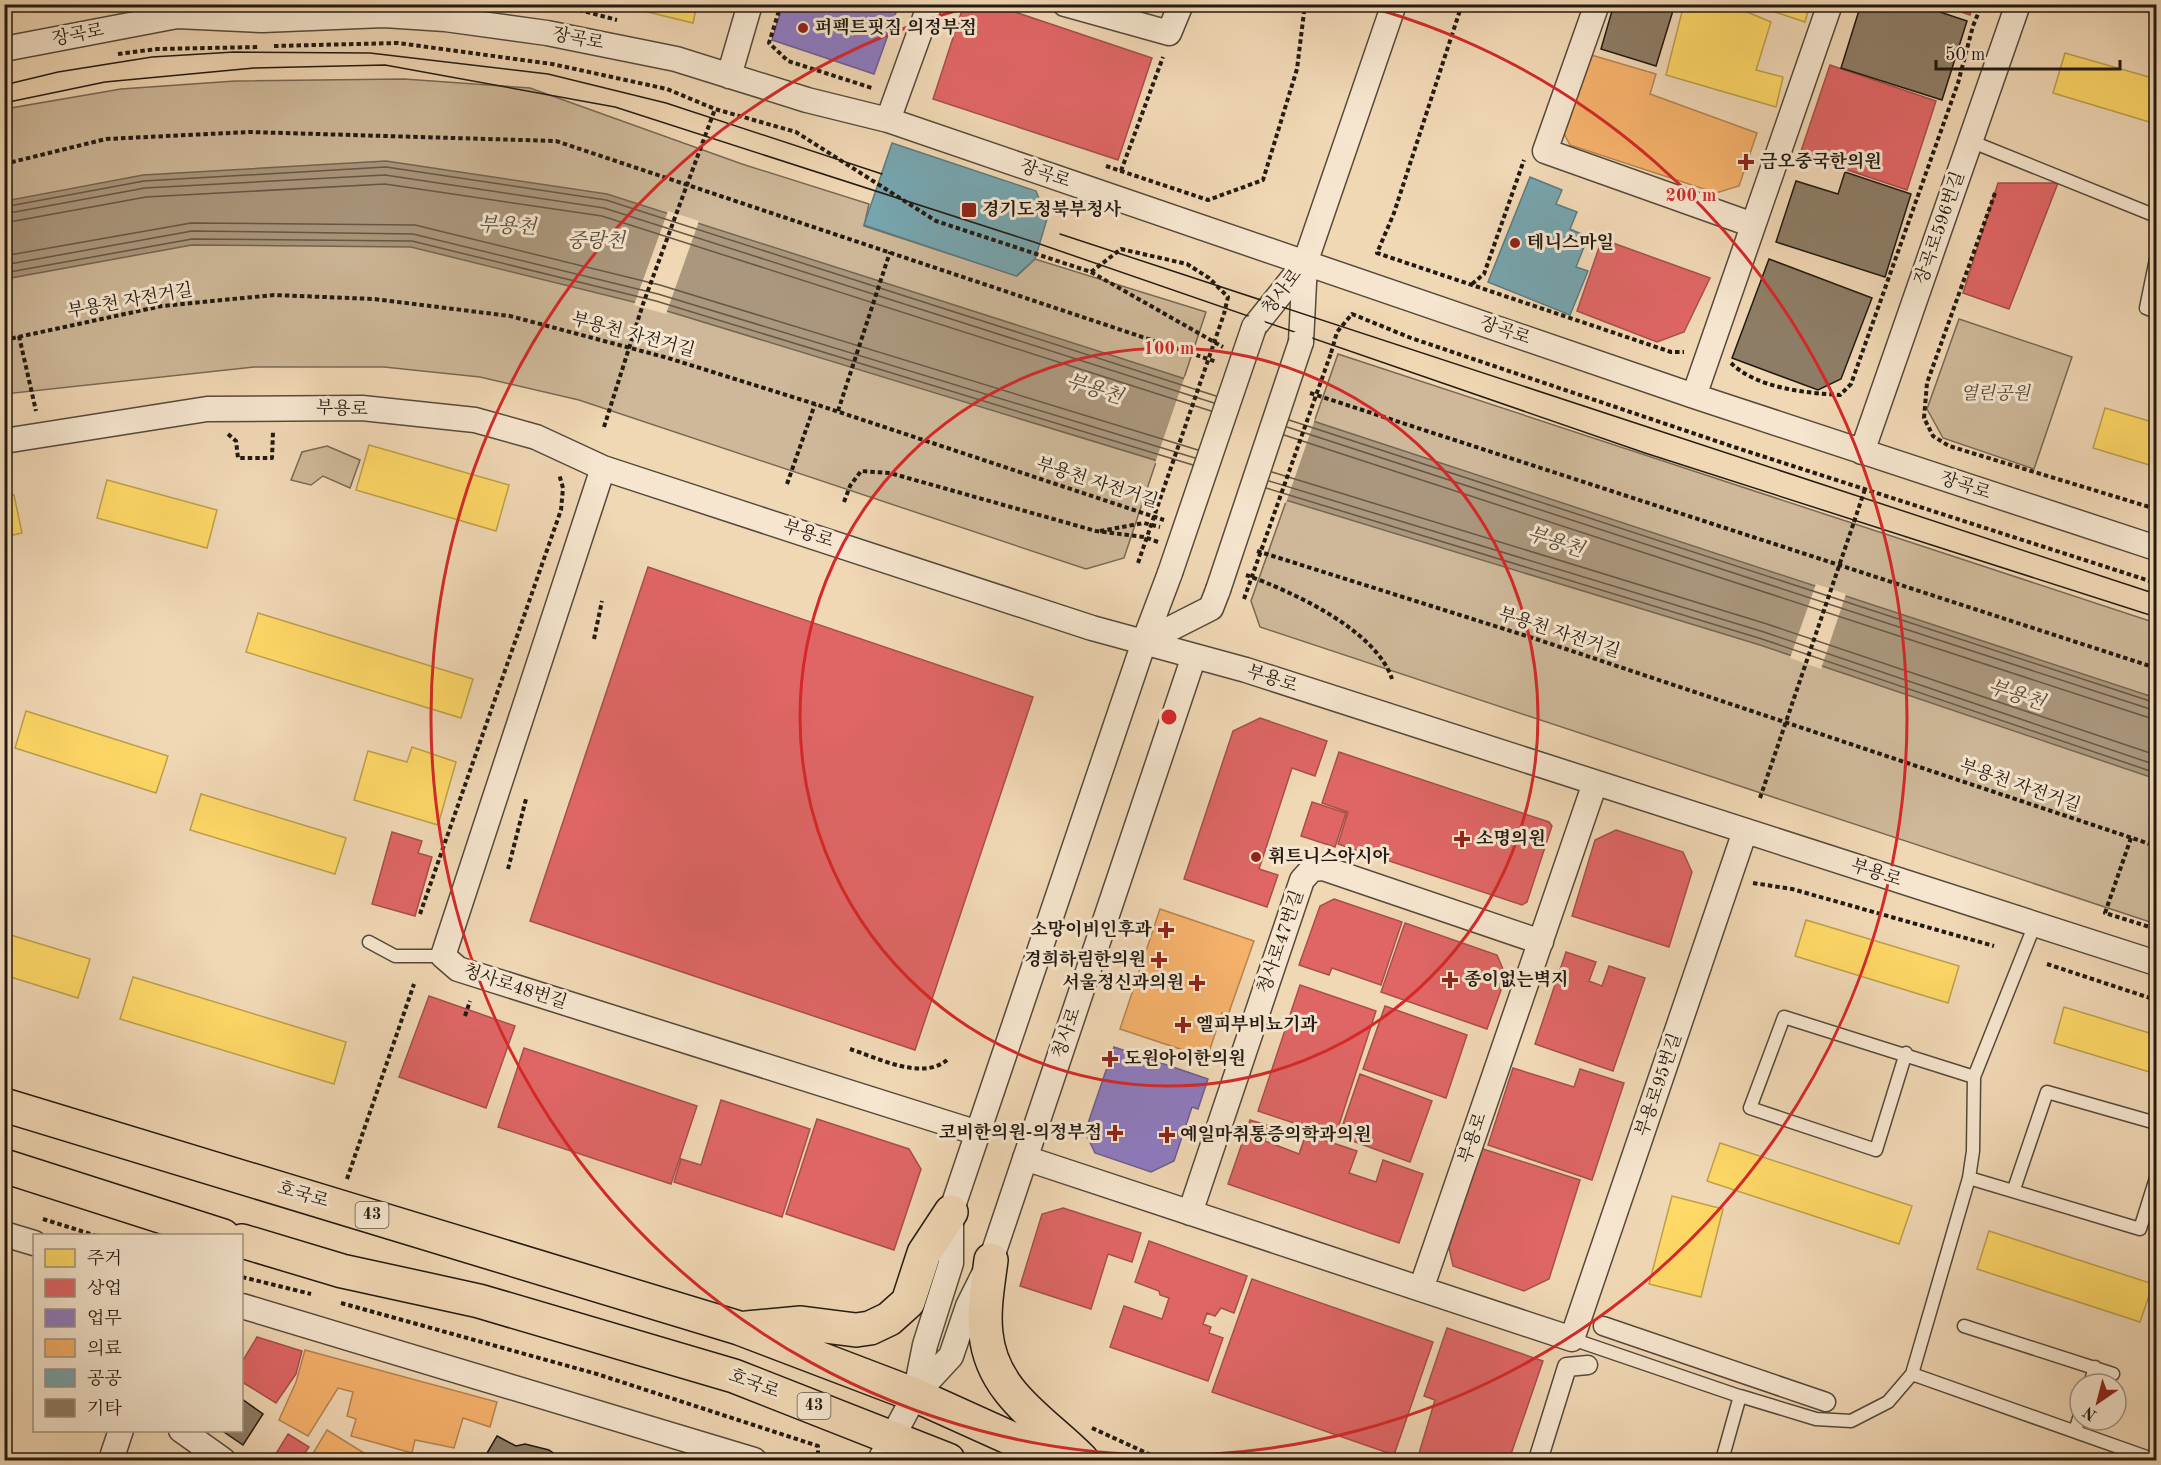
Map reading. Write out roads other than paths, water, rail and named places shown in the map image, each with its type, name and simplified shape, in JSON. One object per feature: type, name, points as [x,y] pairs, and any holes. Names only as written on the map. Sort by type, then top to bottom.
[{"type":"main road","name":"호국로","points":[[4,1105],[739,1328],[1068,1454],[1108,1461]]},
{"type":"main road","points":[[4,1166],[182,1230],[209,1234]]},
{"type":"main road","name":"호국로","points":[[739,1328],[801,1323],[856,1330],[870,1328],[889,1319],[908,1302],[924,1253],[951,1212]]},
{"type":"main road","name":"호국로","points":[[243,1241],[342,1271],[479,1301],[734,1376],[887,1449],[948,1461]]},
{"type":"main road","points":[[991,1260],[985,1333],[994,1368],[1012,1396],[1068,1454]]},
{"type":"street","points":[[729,76],[750,4]]},
{"type":"street","points":[[888,120],[930,4]]},
{"type":"street","points":[[1065,4],[1169,33],[1181,4]]},
{"type":"street","points":[[1305,263],[1394,4]]},
{"type":"street","points":[[1597,4],[1545,151],[1753,225]]},
{"type":"street","points":[[1694,396],[1830,4]]},
{"type":"street","name":"장곡로596번길","points":[[1862,452],[2018,4]]},
{"type":"street","name":"장곡로","points":[[4,49],[179,10],[262,20],[384,15],[445,19],[547,33],[676,58],[729,76],[888,120],[1694,396],[2157,548]]},
{"type":"street","name":"청사로","points":[[915,1395],[925,1345],[951,1263],[951,1212],[1144,642],[1254,327],[1305,263]]},
{"type":"street","name":"청사로","points":[[1144,642],[1211,608],[1301,342],[1305,263]]},
{"type":"street","name":"부용로","points":[[4,441],[207,409],[362,408],[475,420],[536,437],[603,468],[1092,628],[1246,670],[2157,963]]},
{"type":"street","name":"청사로48번길","points":[[603,468],[442,956],[458,969],[978,1133]]},
{"type":"street","name":"청사로","points":[[887,1449],[915,1395],[951,1356],[968,1306],[991,1260],[1194,656]]},
{"type":"street","name":"부용로","points":[[1421,1289],[1595,783]]},
{"type":"street","name":"부용로95번길","points":[[1572,1339],[1745,831]]},
{"type":"street","name":"청사로47번길","points":[[1190,1213],[1302,880],[1312,868],[1323,868],[1541,942]]},
{"type":"street","points":[[1025,1158],[1572,1339]]},
{"type":"street","points":[[4,1234],[33,1243]]},
{"type":"street","points":[[243,1306],[754,1461]]},
{"type":"street","points":[[1603,1326],[1826,1402]]},
{"type":"street","points":[[1538,1461],[1567,1367],[1588,1365]]},
{"type":"street","points":[[111,1461],[121,1432]]},
{"type":"street","points":[[182,1432],[213,1457]]},
{"type":"lane","points":[[2146,4],[2157,8]]},
{"type":"lane","points":[[1970,141],[2157,216]]},
{"type":"lane","points":[[2157,260],[2146,308],[2157,312]]},
{"type":"lane","points":[[1572,1339],[1742,1397],[1816,1419],[1851,1420],[1888,1402],[1912,1374],[1969,1178],[1973,1151],[1974,1077],[2035,924]]},
{"type":"lane","points":[[369,942],[395,956],[442,956]]},
{"type":"lane","points":[[1906,1053],[1876,1150],[1750,1108],[1784,1017],[1906,1053],[1974,1077]]},
{"type":"lane","points":[[2014,1189],[2047,1092],[2157,1123]]},
{"type":"lane","points":[[1969,1178],[2014,1189],[2140,1229],[2157,1178]]},
{"type":"lane","points":[[1964,1326],[2108,1372]]},
{"type":"lane","points":[[2094,1372],[2095,1367]]},
{"type":"lane","points":[[1912,1374],[2068,1429]]},
{"type":"lane","points":[[1722,1461],[1740,1396],[1742,1397]]},
{"type":"lane","points":[[2078,1432],[2156,1461]]},
{"type":"water","name":"중랑천","points":[[386,161],[607,194],[1170,374],[2156,698],[2156,779],[1760,645],[654,307],[411,247],[192,245],[5,279],[5,201],[143,175]]},
{"type":"tram line","points":[[4,85],[58,72],[152,57],[234,52],[370,53],[548,74],[666,103],[882,174]]},
{"type":"tram line","points":[[4,103],[105,82],[254,68],[385,65],[615,107],[1034,242],[1645,453],[2156,617]]},
{"type":"tram line","points":[[1060,234],[2156,594]]},
{"type":"place","name":"퍼펙트핏짐 의정부점","points":[[803,28]]},
{"type":"place","name":"금오중국한의원","points":[[1746,162]]},
{"type":"place","name":"경기도청북부청사","points":[[969,210]]},
{"type":"place","name":"테니스마일","points":[[1515,243]]},
{"type":"place","name":"소명의원","points":[[1462,839]]},
{"type":"place","name":"휘트니스아시아","points":[[1256,857]]},
{"type":"place","name":"소망이비인후과","points":[[1166,930]]},
{"type":"place","name":"경희하림한의원","points":[[1159,960]]},
{"type":"place","name":"종이없는벽지","points":[[1450,980]]},
{"type":"place","name":"서울정신과의원","points":[[1197,983]]},
{"type":"place","name":"엘피부비뇨기과","points":[[1183,1025]]},
{"type":"place","name":"도원아이한의원","points":[[1110,1059]]},
{"type":"place","name":"코비한의원-의정부점","points":[[1115,1133]]},
{"type":"place","name":"예일마취통증의학과의원","points":[[1167,1135]]},
{"type":"water label","name":"부용천","points":[[507,227]]},
{"type":"water label","name":"부용천","points":[[1094,390]]},
{"type":"water label","name":"부용천","points":[[1555,543]]},
{"type":"water label","name":"부용천","points":[[2016,696]]},
{"type":"park label","name":"열린공원","points":[[1995,394]]}]
